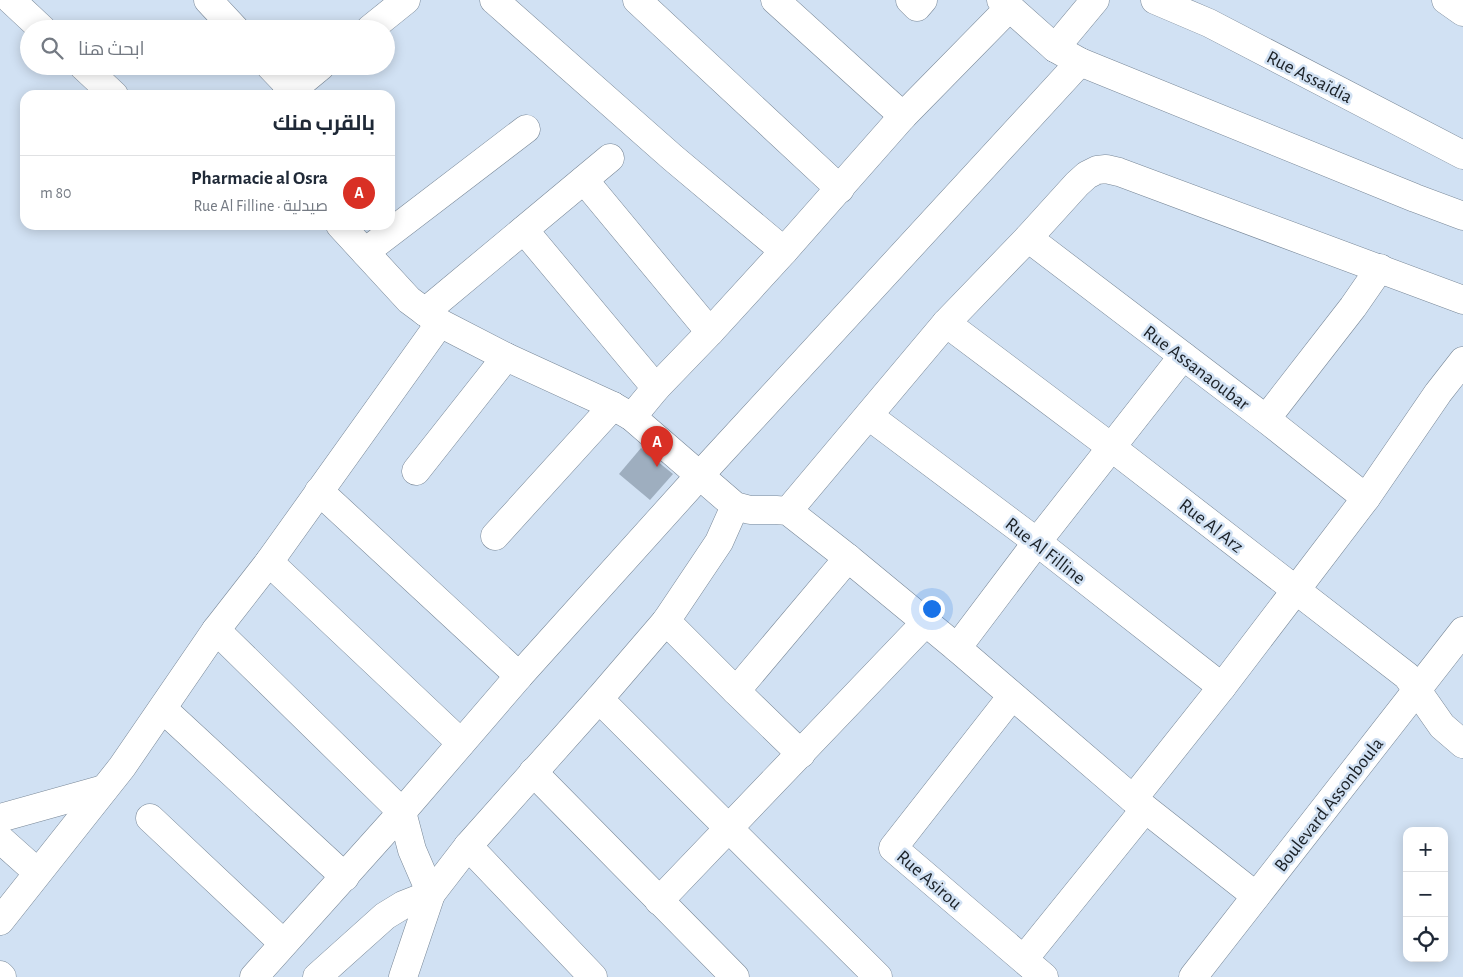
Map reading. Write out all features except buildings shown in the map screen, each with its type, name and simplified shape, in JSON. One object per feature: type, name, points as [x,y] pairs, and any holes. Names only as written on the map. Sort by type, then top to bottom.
[{"type":"street","points":[[11,0],[32,20]]},
{"type":"street","points":[[208,0],[227,20]]},
{"type":"street","points":[[494,0],[673,158],[784,251]]},
{"type":"street","points":[[636,0],[840,189]]},
{"type":"street","points":[[775,0],[904,116]]},
{"type":"street","points":[[910,0],[917,7],[923,0]]},
{"type":"street","points":[[1055,48],[1095,0]]},
{"type":"street","name":"Rue Assaïdia","points":[[1155,0],[1209,24],[1463,155]]},
{"type":"street","points":[[1446,0],[1463,12]]},
{"type":"street","points":[[380,20],[399,2]]},
{"type":"street","points":[[495,536],[622,412],[656,388],[710,332],[1005,4],[1055,48],[1080,62],[1463,216]]},
{"type":"street","points":[[254,977],[345,877],[519,676],[1080,62]]},
{"type":"street","points":[[93,75],[109,90]]},
{"type":"street","points":[[277,75],[288,90]]},
{"type":"street","points":[[292,90],[311,75]]},
{"type":"street","points":[[395,229],[526,129]]},
{"type":"street","points":[[0,921],[122,767],[216,630],[269,562],[432,317],[524,230],[610,158]]},
{"type":"street","points":[[788,511],[946,323],[1087,175],[1097,170],[1106,169],[1128,176],[1463,300]]},
{"type":"street","points":[[584,180],[710,332]]},
{"type":"street","points":[[345,230],[408,300],[432,317],[506,357],[622,412],[735,506],[750,510],[788,511],[957,648],[1139,804],[1256,896]]},
{"type":"street","points":[[365,252],[394,230]]},
{"type":"street","points":[[524,230],[656,388]]},
{"type":"street","name":"Rue Assanaoubar","points":[[1028,238],[1366,498]]},
{"type":"street","points":[[1266,420],[1380,268]]},
{"type":"street","name":"Rue Al Arz","points":[[946,323],[1407,676],[1442,726],[1463,744]]},
{"type":"street","points":[[957,648],[1182,356]]},
{"type":"street","points":[[416,471],[506,357]]},
{"type":"street","points":[[1024,959],[1222,688],[1366,498],[1438,393],[1463,361]]},
{"type":"street","name":"Rue Al Filline","points":[[869,416],[1037,542],[1222,688]]},
{"type":"street","points":[[318,491],[519,676]]},
{"type":"street","points":[[403,977],[432,894],[468,846],[666,621],[720,542],[735,506]]},
{"type":"street","points":[[736,691],[848,558]]},
{"type":"street","points":[[269,562],[461,743]]},
{"type":"street","points":[[666,621],[801,754]]},
{"type":"street","points":[[659,901],[925,623]]},
{"type":"street","points":[[216,630],[402,812],[412,850],[432,894]]},
{"type":"street","name":"Boulevard Assonboula","points":[[1193,977],[1463,631]]},
{"type":"street","name":"Rue Asirou","points":[[1012,696],[893,848],[1044,977]]},
{"type":"street","points":[[599,699],[878,977]]},
{"type":"street","points":[[162,709],[345,877]]},
{"type":"street","points":[[533,772],[735,977]]},
{"type":"street","points":[[0,818],[104,789]]},
{"type":"street","points":[[150,818],[283,943]]},
{"type":"street","points":[[0,839],[37,872]]},
{"type":"street","points":[[468,846],[593,977]]},
{"type":"street","points":[[318,977],[385,916],[403,905],[432,894]]},
{"type":"place","name":"Pharmacie al Osra","points":[[657,467]]}]
